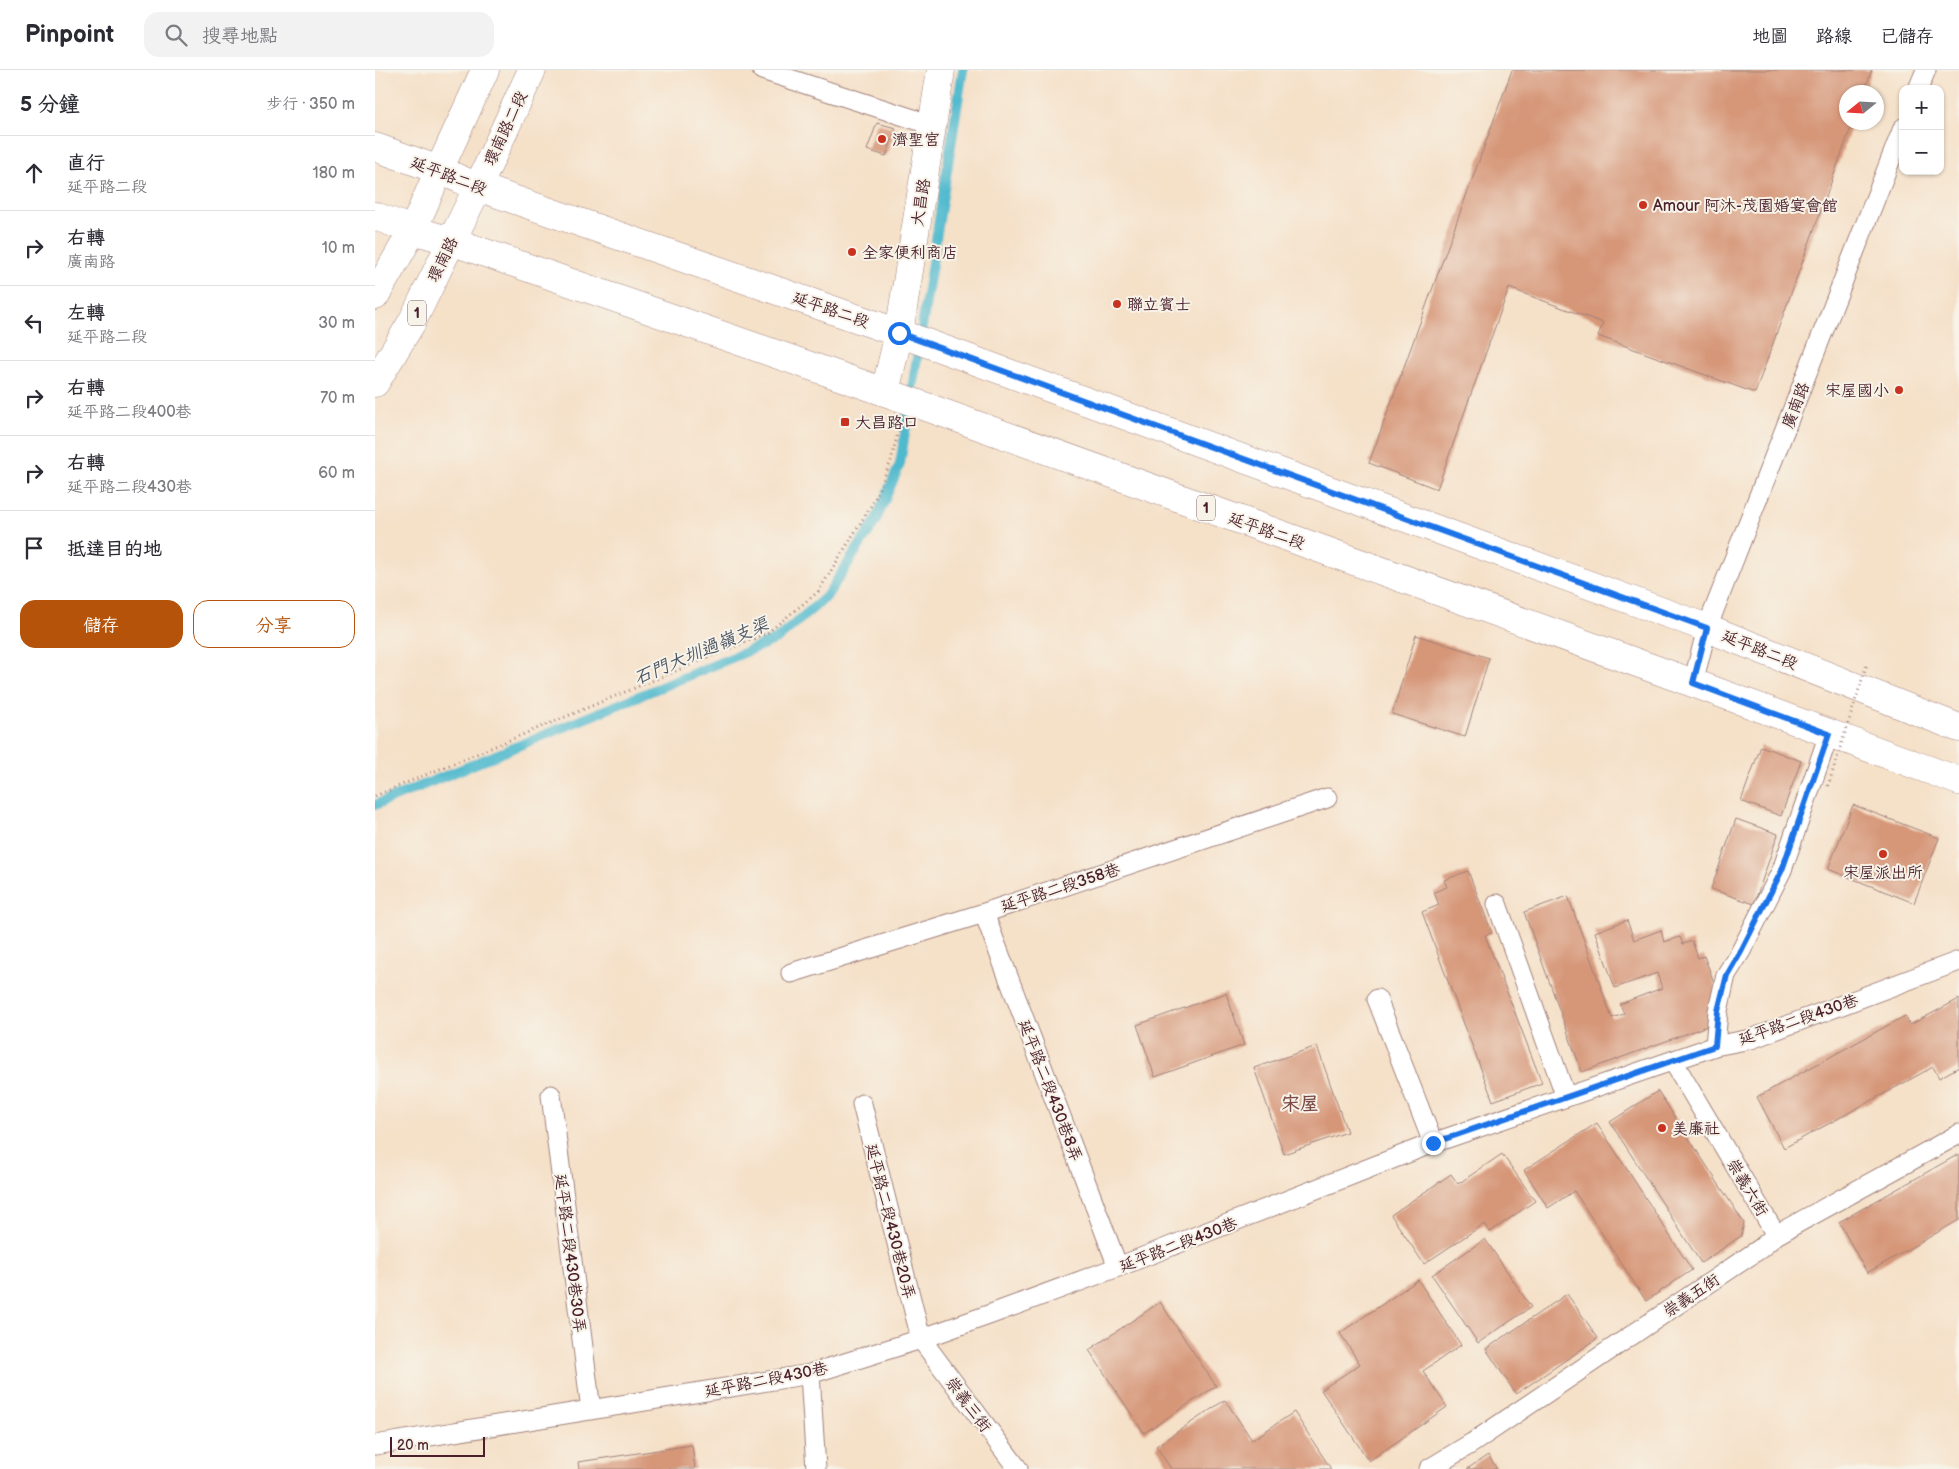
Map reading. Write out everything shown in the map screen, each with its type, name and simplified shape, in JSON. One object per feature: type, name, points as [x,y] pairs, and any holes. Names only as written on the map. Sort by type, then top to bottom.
[{"type":"main road","points":[[375,296],[413,230],[485,70]]},
{"type":"main road","name":"環南路二段","points":[[478,187],[532,70]]},
{"type":"main road","name":"大昌路","points":[[895,395],[899,333],[941,70]]},
{"type":"main road","name":"延平路二段","points":[[375,147],[439,170],[478,187],[899,333],[1707,628],[1959,728]]},
{"type":"main road","name":"環南路","points":[[375,382],[412,322],[478,187]]},
{"type":"main road","name":"延平路二段","points":[[375,216],[895,395],[1959,781]]},
{"type":"lane","points":[[1919,85],[1925,70]]},
{"type":"lane","points":[[768,71],[932,125]]},
{"type":"lane","name":"廣南路","points":[[1693,683],[1707,628],[1902,130]]},
{"type":"lane","points":[[1715,1046],[1718,1011],[1727,975],[1782,870],[1829,734]]},
{"type":"lane","name":"延平路二段358巷","points":[[791,973],[983,913],[1327,798]]},
{"type":"lane","points":[[1497,904],[1566,1098]]},
{"type":"lane","name":"延平路二段430巷8弄","points":[[983,913],[1118,1267]]},
{"type":"lane","name":"延平路二段430巷","points":[[375,1445],[809,1374],[921,1339],[1118,1267],[1433,1143],[1715,1046],[1751,1039],[1959,961]]},
{"type":"lane","points":[[1377,999],[1433,1143]]},
{"type":"lane","name":"崇義六街","points":[[1673,1061],[1776,1234]]},
{"type":"lane","name":"延平路二段430巷30弄","points":[[551,1095],[591,1410]]},
{"type":"lane","name":"延平路二段430巷20弄","points":[[862,1104],[921,1339]]},
{"type":"lane","name":"崇義五街","points":[[1429,1469],[1472,1443],[1761,1248],[1776,1234],[1959,1134]]},
{"type":"lane","name":"崇義三街","points":[[921,1339],[1018,1469]]},
{"type":"lane","points":[[809,1374],[817,1469]]},
{"type":"path","points":[[375,796],[767,632],[818,592],[874,501],[891,461],[895,395]]},
{"type":"path","points":[[1828,786],[1867,664]]},
{"type":"building","name":"Amour 阿沐-茂園婚宴會館","points":[[1512,70],[1872,70],[1867,85],[1839,85],[1839,130],[1850,130],[1755,393],[1598,336],[1603,323],[1509,288],[1437,489],[1369,463]]},
{"type":"building","name":"濟聖宮","points":[[877,123],[896,128],[886,156],[867,150]]},
{"type":"building","points":[[1416,635],[1489,658],[1465,737],[1392,714]]},
{"type":"building","points":[[1761,746],[1801,761],[1781,816],[1741,801]]},
{"type":"building","name":"宋屋派出所","points":[[1853,805],[1939,838],[1914,903],[1828,869]]},
{"type":"building","points":[[1736,819],[1778,834],[1754,904],[1711,889]]},
{"type":"building","points":[[1468,871],[1492,933],[1485,935],[1542,1083],[1493,1101],[1422,912],[1439,905],[1434,892],[1447,887],[1444,880]]},
{"type":"building","points":[[1568,896],[1612,1018],[1624,1014],[1620,1004],[1662,988],[1657,973],[1615,988],[1595,932],[1627,920],[1634,940],[1661,930],[1664,942],[1680,937],[1683,944],[1692,941],[1698,958],[1704,956],[1718,993],[1707,1026],[1582,1072],[1524,912]]},
{"type":"building","points":[[1226,993],[1244,1045],[1155,1077],[1137,1025]]},
{"type":"building","points":[[1959,999],[1959,1067],[1939,1078],[1933,1067],[1784,1148],[1757,1097],[1905,1016],[1910,1025]]},
{"type":"building","points":[[1317,1046],[1347,1132],[1284,1154],[1254,1068]]},
{"type":"building","points":[[1658,1091],[1744,1223],[1741,1236],[1701,1263],[1610,1122]]},
{"type":"building","points":[[1597,1123],[1692,1270],[1646,1301],[1574,1191],[1548,1208],[1524,1170]]},
{"type":"building","points":[[1502,1154],[1535,1201],[1490,1232],[1484,1224],[1424,1264],[1391,1215],[1451,1174],[1458,1184]]},
{"type":"building","points":[[1959,1154],[1959,1220],[1867,1273],[1839,1222]]},
{"type":"building","points":[[1485,1239],[1531,1307],[1478,1343],[1432,1275]]},
{"type":"building","points":[[1418,1280],[1461,1345],[1423,1371],[1447,1407],[1369,1461],[1321,1390],[1360,1364],[1340,1333]]},
{"type":"building","points":[[1567,1294],[1598,1338],[1516,1394],[1486,1349]]},
{"type":"building","points":[[1160,1302],[1216,1386],[1144,1433],[1089,1350]]},
{"type":"building","points":[[1225,1400],[1252,1440],[1294,1412],[1331,1469],[1171,1469],[1156,1446]]},
{"type":"building","points":[[692,1445],[695,1469],[579,1469],[578,1462]]},
{"type":"building","points":[[1488,1455],[1497,1469],[1467,1469]]},
{"type":"waterway","name":"石門大圳過嶺支渠","points":[[375,805],[777,639],[826,597],[875,522],[900,464],[963,70]]},
{"type":"place","name":"濟聖宮","points":[[882,139]]},
{"type":"place","name":"Amour 阿沐-茂園婚宴會館","points":[[1643,205]]},
{"type":"place","name":"全家便利商店","points":[[852,252]]},
{"type":"place","name":"聯立賓士","points":[[1117,304]]},
{"type":"place","name":"宋屋國小","points":[[1899,390]]},
{"type":"place","name":"大昌路口","points":[[845,422]]},
{"type":"place","name":"宋屋派出所","points":[[1883,854]]},
{"type":"place","name":"美廉社","points":[[1662,1128]]},
{"type":"district","name":"宋屋","points":[[1300,1103]]},
{"type":"route","points":[[899,333],[1707,628],[1693,683],[1829,734],[1782,870],[1727,975],[1718,1011],[1715,1046],[1433,1143]]}]
